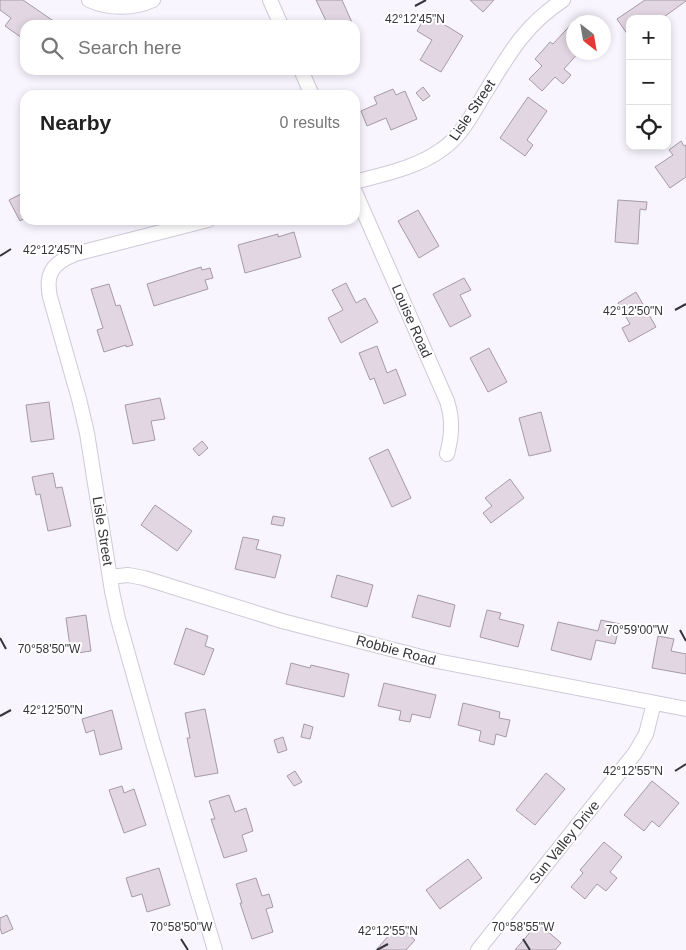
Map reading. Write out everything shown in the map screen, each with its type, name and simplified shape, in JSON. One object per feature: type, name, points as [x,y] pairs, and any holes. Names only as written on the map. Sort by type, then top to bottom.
[{"type":"street","points":[[89,0],[117,6],[138,5],[153,0]]},
{"type":"street","points":[[270,0],[279,20]]},
{"type":"street","name":"Lisle Street","points":[[360,181],[410,166],[435,155],[449,144],[471,117],[507,58],[528,29],[540,16],[563,0]]},
{"type":"street","points":[[303,75],[310,90]]},
{"type":"street","name":"Louise Road","points":[[360,203],[447,401],[452,420],[447,454]]},
{"type":"street","name":"Lisle Street","points":[[189,225],[76,254],[60,261],[54,267],[48,281],[50,297],[87,433],[118,619],[152,743],[215,950]]},
{"type":"street","name":"Robbie Road","points":[[110,577],[128,576],[144,578],[282,621],[437,661],[686,709]]},
{"type":"street","name":"Sun Valley Drive","points":[[478,950],[635,753],[646,734],[654,703]]},
{"type":"building","points":[[0,0],[23,0],[52,20],[20,20],[20,37],[5,26],[11,18],[0,10]]},
{"type":"building","points":[[316,0],[342,0],[351,20],[326,20]]},
{"type":"building","points":[[470,0],[494,0],[483,12]]},
{"type":"building","points":[[645,0],[686,0],[667,15],[626,15],[626,32],[617,19]]},
{"type":"building","points":[[427,14],[463,36],[441,72],[420,60],[432,40],[417,31]]},
{"type":"building","points":[[566,30],[566,60],[572,60],[564,69],[571,75],[563,84],[555,77],[542,91],[529,79],[542,66],[535,59],[550,42],[553,44]]},
{"type":"building","points":[[423,87],[430,96],[423,101],[416,93]]},
{"type":"building","points":[[393,89],[396,95],[405,91],[417,119],[391,130],[386,118],[367,126],[361,111],[377,104],[374,97]]},
{"type":"building","points":[[528,97],[547,111],[527,140],[533,145],[525,156],[500,138]]},
{"type":"building","points":[[681,141],[684,146],[686,145],[686,177],[670,188],[655,167],[673,155],[669,150]]},
{"type":"building","points":[[20,194],[20,221],[9,200]]},
{"type":"building","points":[[618,200],[647,202],[646,210],[640,209],[638,244],[615,242]]},
{"type":"building","points":[[418,210],[439,246],[419,258],[398,221]]},
{"type":"building","points":[[294,232],[301,257],[245,273],[238,245],[278,234],[278,237]]},
{"type":"building","points":[[201,267],[202,270],[210,268],[213,278],[205,280],[208,289],[154,306],[147,284]]},
{"type":"building","points":[[464,278],[471,290],[460,295],[471,316],[450,327],[433,294]]},
{"type":"building","points":[[346,283],[356,303],[365,298],[378,322],[341,343],[328,318],[343,310],[332,290]]},
{"type":"building","points":[[109,284],[116,306],[120,305],[133,345],[126,347],[126,345],[104,352],[97,330],[103,328],[91,289]]},
{"type":"building","points":[[636,292],[656,327],[629,342],[622,328],[630,324],[618,303]]},
{"type":"building","points":[[377,346],[387,373],[396,369],[406,395],[384,404],[374,378],[370,380],[359,353]]},
{"type":"building","points":[[489,348],[507,382],[488,392],[470,358]]},
{"type":"building","points":[[160,398],[165,419],[151,421],[155,440],[133,444],[125,405]]},
{"type":"building","points":[[49,402],[54,439],[31,442],[26,405]]},
{"type":"building","points":[[541,412],[551,451],[529,456],[519,418]]},
{"type":"building","points":[[202,441],[208,448],[199,456],[193,449]]},
{"type":"building","points":[[388,449],[411,498],[392,507],[369,458]]},
{"type":"building","points":[[53,473],[56,488],[62,487],[71,526],[48,531],[40,494],[36,495],[32,477]]},
{"type":"building","points":[[510,479],[524,498],[491,523],[483,513],[492,506],[485,498]]},
{"type":"building","points":[[155,505],[192,531],[177,551],[141,525]]},
{"type":"building","points":[[273,516],[285,518],[283,526],[271,524]]},
{"type":"building","points":[[243,537],[259,540],[256,549],[281,555],[275,578],[235,569]]},
{"type":"building","points":[[337,575],[373,585],[367,607],[331,597]]},
{"type":"building","points":[[418,595],[455,605],[450,627],[412,617]]},
{"type":"building","points":[[487,610],[501,613],[499,619],[524,625],[518,647],[480,637]]},
{"type":"building","points":[[86,615],[91,651],[71,654],[66,618]]},
{"type":"building","points":[[601,620],[620,624],[615,644],[596,640],[591,660],[551,650],[558,622],[598,631]]},
{"type":"building","points":[[186,628],[208,636],[205,646],[214,649],[204,675],[174,664]]},
{"type":"building","points":[[658,636],[674,639],[671,651],[686,654],[686,674],[652,668]]},
{"type":"building","points":[[291,663],[310,668],[311,665],[349,674],[344,697],[286,684]]},
{"type":"building","points":[[384,683],[436,695],[430,718],[412,714],[410,722],[399,720],[401,711],[378,706]]},
{"type":"building","points":[[463,703],[500,712],[499,718],[510,720],[506,737],[496,734],[494,745],[479,741],[481,731],[458,725]]},
{"type":"building","points":[[205,709],[218,773],[195,777],[187,738],[190,738],[185,713]]},
{"type":"building","points":[[112,710],[122,749],[100,755],[94,730],[86,733],[82,719]]},
{"type":"building","points":[[304,724],[313,727],[310,739],[301,737]]},
{"type":"building","points":[[283,737],[287,750],[278,753],[274,740]]},
{"type":"building","points":[[295,771],[302,782],[294,786],[287,776]]},
{"type":"building","points":[[546,773],[565,789],[535,825],[516,810]]},
{"type":"building","points":[[652,781],[679,803],[659,827],[652,821],[644,831],[624,815]]},
{"type":"building","points":[[122,786],[124,793],[134,789],[146,825],[124,833],[109,790]]},
{"type":"building","points":[[229,795],[235,812],[246,808],[253,831],[242,835],[247,851],[224,858],[211,819],[215,819],[209,801]]},
{"type":"building","points":[[604,842],[622,857],[610,872],[617,878],[606,891],[597,884],[585,899],[571,887],[583,873],[580,870]]},
{"type":"building","points":[[468,859],[482,878],[440,909],[426,890]]},
{"type":"building","points":[[159,868],[170,905],[147,912],[142,894],[132,897],[126,878]]},
{"type":"building","points":[[256,878],[262,896],[269,894],[273,907],[266,909],[273,932],[252,939],[236,884]]},
{"type":"building","points":[[7,915],[13,929],[2,934],[0,918]]},
{"type":"building","points":[[538,923],[561,943],[555,950],[515,950]]},
{"type":"building","points":[[398,925],[415,940],[406,950],[376,950]]}]
